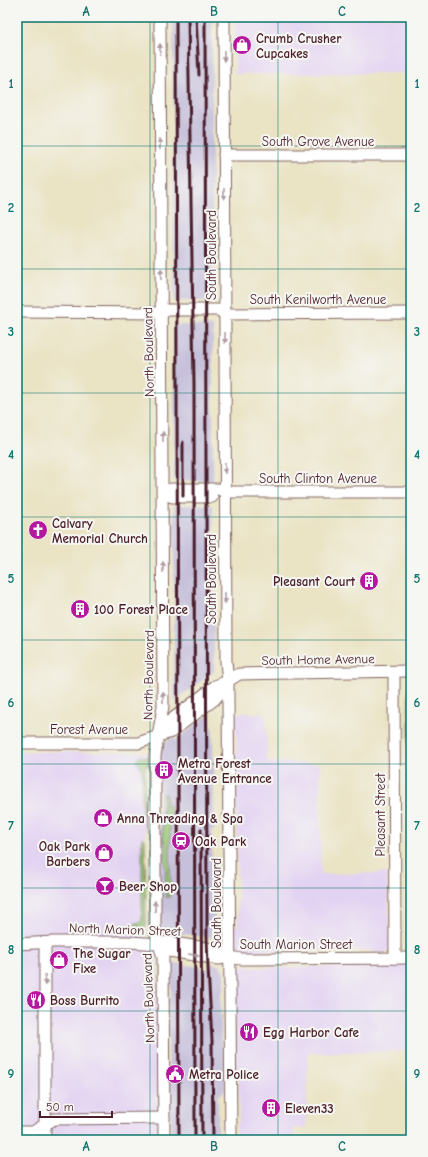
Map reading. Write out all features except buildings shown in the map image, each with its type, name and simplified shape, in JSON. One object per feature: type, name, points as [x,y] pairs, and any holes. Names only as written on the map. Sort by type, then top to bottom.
[{"type":"street","name":"North Boulevard","points":[[160,17],[163,706],[155,756],[155,932],[163,957],[164,1140]]},
{"type":"street","name":"South Boulevard","points":[[224,17],[226,662],[228,681],[231,1140]]},
{"type":"street","name":"South Grove Avenue","points":[[224,155],[411,155]]},
{"type":"street","name":"South Kenilworth Avenue","points":[[17,312],[162,313],[168,310],[218,310],[225,314],[411,313]]},
{"type":"street","name":"South Clinton Avenue","points":[[163,492],[172,497],[219,497],[225,492],[411,492]]},
{"type":"street","name":"Pleasant Street","points":[[394,672],[395,958]]},
{"type":"street","name":"South Home Avenue","points":[[159,736],[173,718],[215,686],[228,681],[239,674],[411,672]]},
{"type":"street","name":"Forest Avenue","points":[[17,743],[138,743],[159,736]]},
{"type":"street","name":"North Marion Street","points":[[17,944],[130,942],[159,944]]},
{"type":"street","points":[[44,943],[45,1140]]},
{"type":"street","name":"South Marion Street","points":[[159,944],[168,951],[219,959],[230,957],[240,959],[411,958]]},
{"type":"street","points":[[17,1132],[33,1132],[54,1119],[164,1118]]},
{"type":"shaded area","points":[[173,17],[212,17],[212,301],[174,301]]},
{"type":"shaded area","points":[[235,17],[411,17],[411,73],[235,74]]},
{"type":"shaded area","points":[[174,325],[213,326],[213,481],[174,480]]},
{"type":"shaded area","points":[[174,505],[213,505],[214,672],[174,701]]},
{"type":"shaded area","points":[[211,713],[211,727],[213,728],[214,830],[212,830],[212,857],[214,857],[215,923],[212,925],[212,938],[171,932],[171,936],[164,935],[159,931],[160,750],[163,745],[174,736],[175,741]]},
{"type":"shaded area","points":[[236,713],[266,713],[267,762],[320,764],[321,874],[387,873],[390,945],[389,950],[386,953],[375,953],[370,950],[262,951],[258,954],[240,955],[236,951],[233,945],[233,929],[238,924]]},
{"type":"shaded area","points":[[17,752],[138,752],[145,753],[151,761],[151,768],[145,764],[145,908],[146,936],[157,955],[158,1140],[17,1140]]},
{"type":"shaded area","points":[[171,958],[171,962],[210,969],[211,963],[220,965],[224,972],[224,989],[221,993],[221,1043],[225,1056],[225,1090],[218,1097],[218,1140],[171,1140],[171,1118],[169,1114],[168,1000],[171,998],[171,971],[168,967],[168,962]]},
{"type":"shaded area","points":[[375,964],[411,964],[411,1051],[308,1053],[306,1128],[294,1128],[294,1140],[237,1140],[236,1125],[239,1122],[239,1076],[236,1073],[234,974],[236,969],[247,965],[251,968],[371,966]]},
{"type":"green space","points":[[409,684],[411,684],[411,841],[409,841]]},
{"type":"green space","points":[[139,757],[149,757],[151,761],[151,768],[145,764],[145,814],[142,814],[142,771],[139,763],[136,762]]},
{"type":"green space","points":[[163,794],[166,794],[166,806],[170,806],[170,897],[166,897],[165,841],[163,841]]},
{"type":"green space","points":[[142,838],[145,839],[146,927],[135,927],[136,923],[142,922]]},
{"type":"railway","points":[[176,17],[179,1140]]},
{"type":"railway","points":[[188,17],[194,384],[195,1140]]},
{"type":"railway","points":[[196,17],[199,75]]},
{"type":"railway","points":[[205,17],[207,937],[212,1040],[213,1140]]},
{"type":"railway","points":[[183,442],[183,496]]},
{"type":"railway","points":[[201,829],[202,1140]]},
{"type":"place","name":"Crumb Crusher Cupcakes","points":[[242,45]]},
{"type":"place","name":"Calvary Memorial Church","points":[[38,530]]},
{"type":"place","name":"Pleasant Court","points":[[369,581]]},
{"type":"place","name":"100 Forest Place","points":[[80,609]]},
{"type":"place","name":"Metra Forest Avenue Entrance","points":[[164,770]]},
{"type":"place","name":"Anna Threading & Spa","points":[[103,818]]},
{"type":"place","name":"Oak Park","points":[[181,841]]},
{"type":"place","name":"Oak Park Barbers","points":[[104,853]]},
{"type":"place","name":"Beer Shop","points":[[105,886]]},
{"type":"place","name":"The Sugar Fixe","points":[[59,960]]},
{"type":"place","name":"Boss Burrito","points":[[36,1000]]},
{"type":"place","name":"Egg Harbor Cafe","points":[[249,1032]]},
{"type":"place","name":"Metra Police","points":[[175,1074]]},
{"type":"place","name":"Eleven33","points":[[271,1108]]}]
